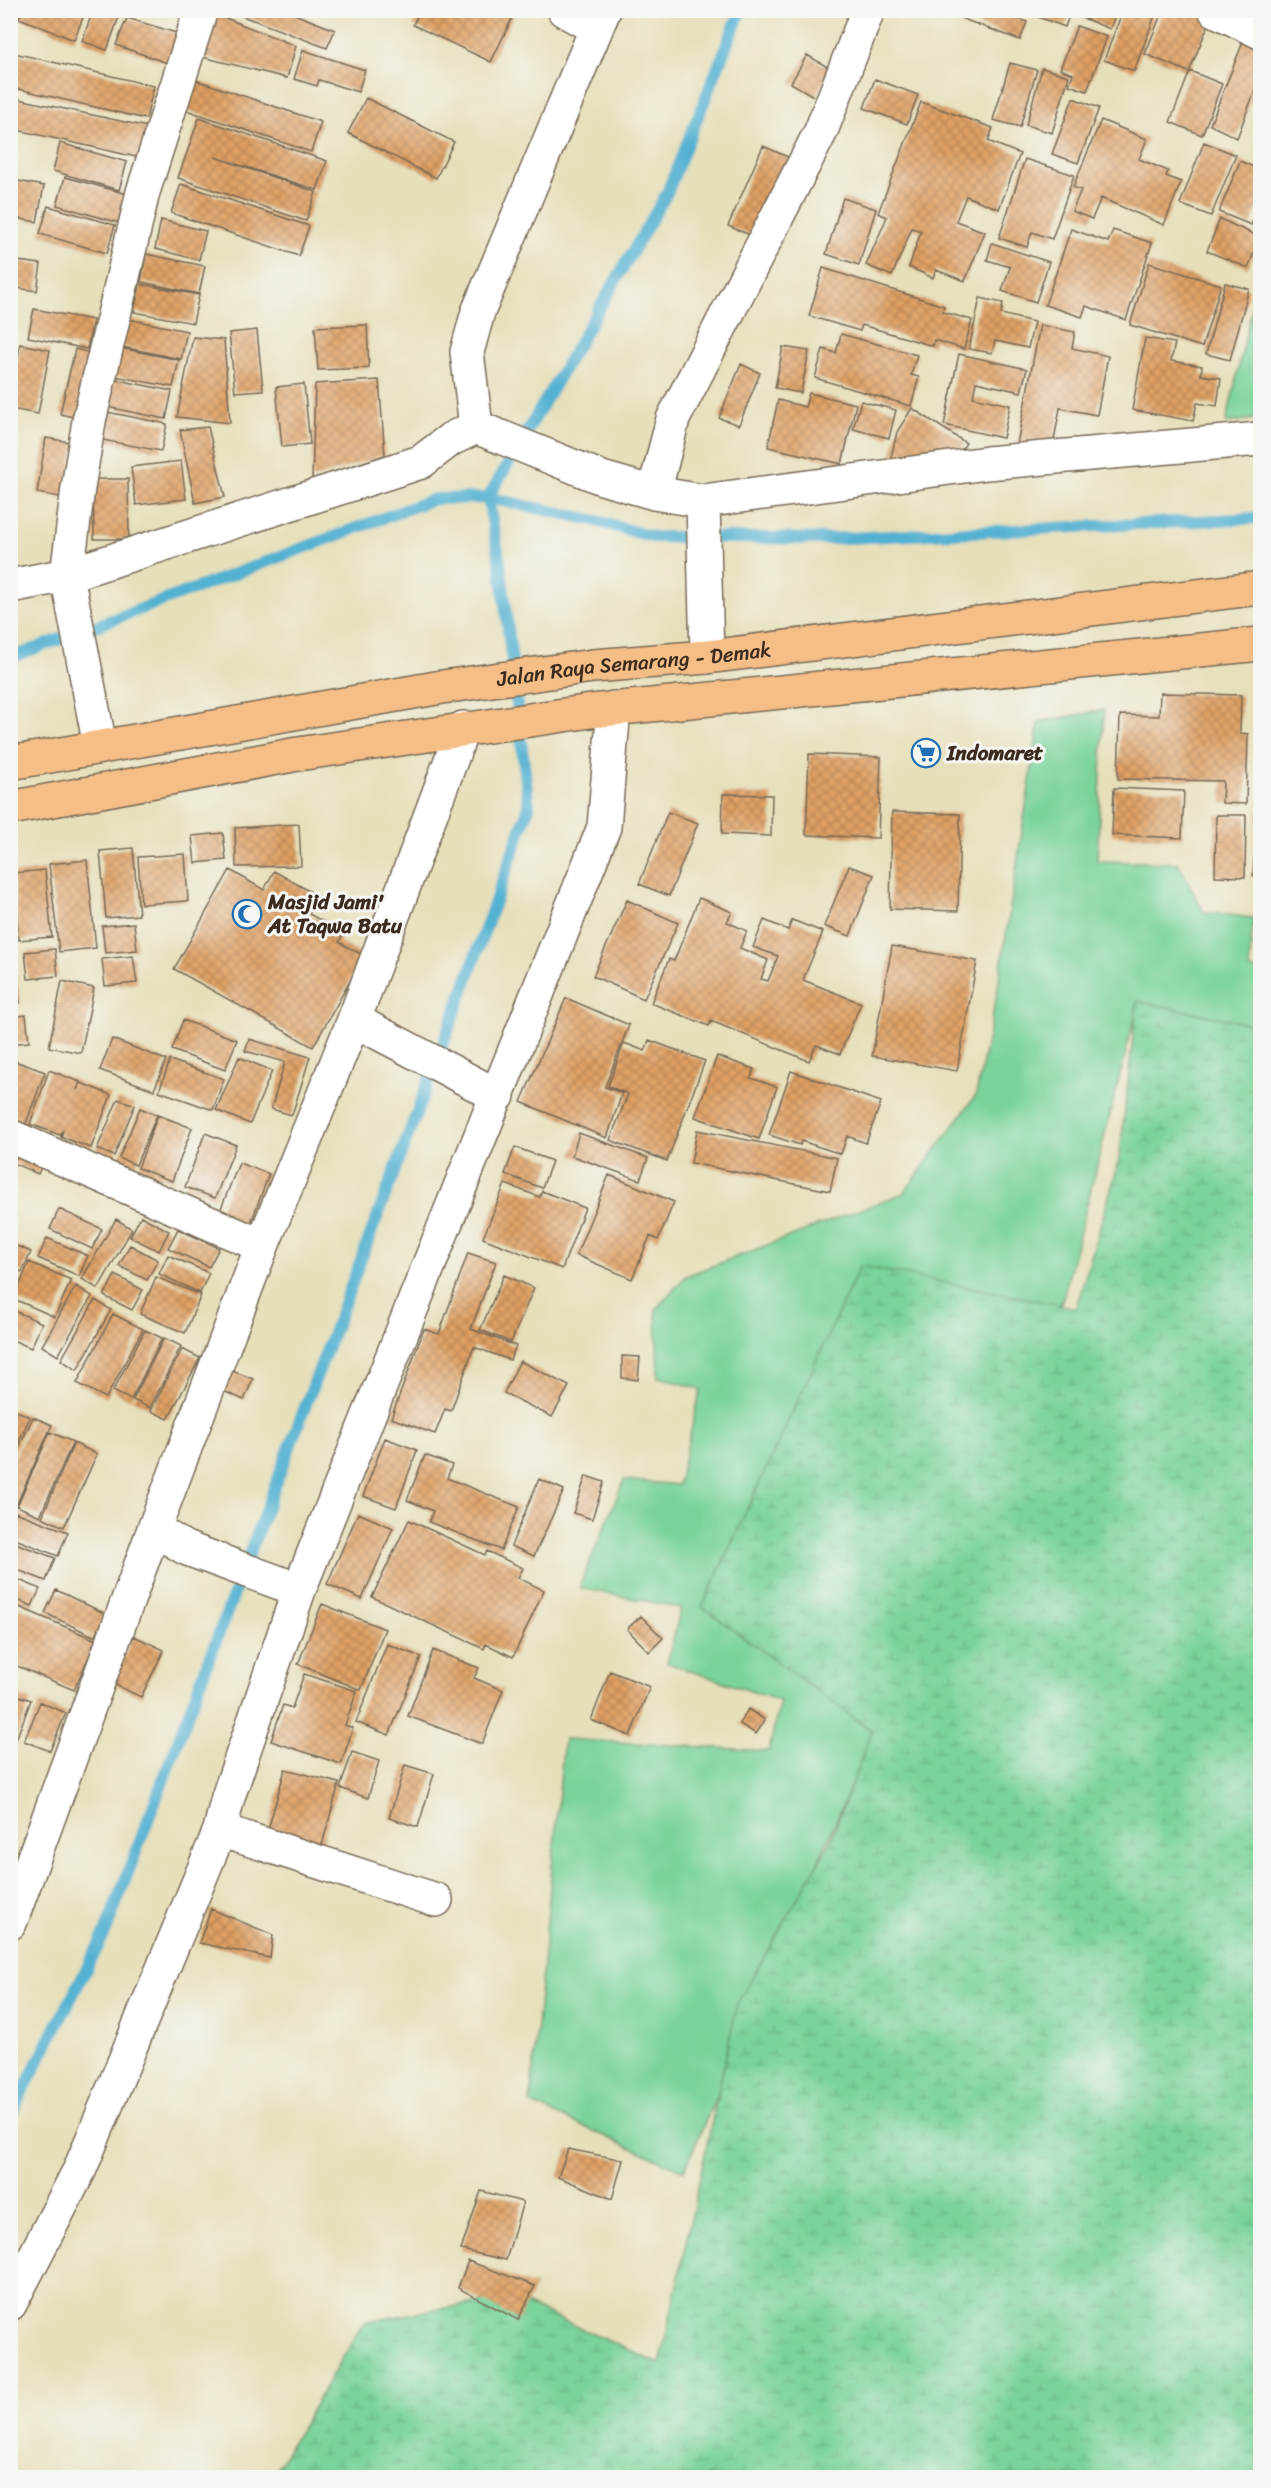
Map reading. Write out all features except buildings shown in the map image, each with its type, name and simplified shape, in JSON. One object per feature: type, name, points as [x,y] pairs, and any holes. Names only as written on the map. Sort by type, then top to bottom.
[{"type":"highway","name":"Jalan Raya Semarang - Demak","points":[[10,763],[442,687],[593,666],[707,641],[1260,588]]},
{"type":"highway","name":"Jalan Raya Semarang - Demak","points":[[10,808],[298,753],[464,728],[602,710],[1260,644]]},
{"type":"street","points":[[100,746],[69,582],[89,421],[140,203],[201,10]]},
{"type":"street","points":[[476,427],[467,352],[478,312],[600,19],[564,10]]},
{"type":"street","points":[[654,494],[673,419],[821,131],[868,10]]},
{"type":"street","points":[[1215,10],[1260,32]]},
{"type":"street","points":[[10,586],[69,582],[421,462],[451,439],[476,427],[602,478],[703,506],[987,463],[1260,439]]},
{"type":"street","points":[[703,506],[707,641]]},
{"type":"street","points":[[15,2286],[80,2169],[220,1830],[228,1797],[294,1588],[489,1091],[604,826],[602,710]]},
{"type":"street","points":[[12,1918],[154,1529],[262,1246],[362,1025],[464,728]]},
{"type":"street","points":[[362,1025],[489,1091]]},
{"type":"street","points":[[10,1136],[262,1246]]},
{"type":"street","points":[[154,1529],[185,1548],[294,1588]]},
{"type":"street","points":[[220,1830],[436,1900]]},
{"type":"green space","points":[[1260,272],[1260,418],[1226,423]]},
{"type":"green space","points":[[1104,710],[1097,861],[1178,863],[1204,912],[1253,918],[1249,969],[1260,971],[1260,1029],[1136,1012],[1064,1295],[684,2171],[530,2103],[564,1739],[769,1751],[780,1701],[667,1663],[681,1608],[579,1588],[624,1480],[678,1485],[701,1389],[658,1377],[656,1309],[686,1276],[904,1193],[976,1095],[997,993],[1039,722]]},
{"type":"green space","points":[[1137,1001],[1260,1026],[1260,2477],[271,2478],[364,2322],[510,2297],[660,2364],[737,2004],[829,1844],[872,1731],[702,1607],[860,1266],[1076,1308],[1119,1162]]},
{"type":"waterway","points":[[741,10],[667,193],[488,498],[593,520],[653,537],[827,539],[1260,518]]},
{"type":"waterway","points":[[10,658],[434,499],[488,498],[501,569],[529,807],[460,999],[105,1933],[10,2116]]},
{"type":"place","name":"Indomaret","points":[[926,753]]},
{"type":"place","name":"Masjid Jami' At Taqwa Batu","points":[[247,914]]}]
